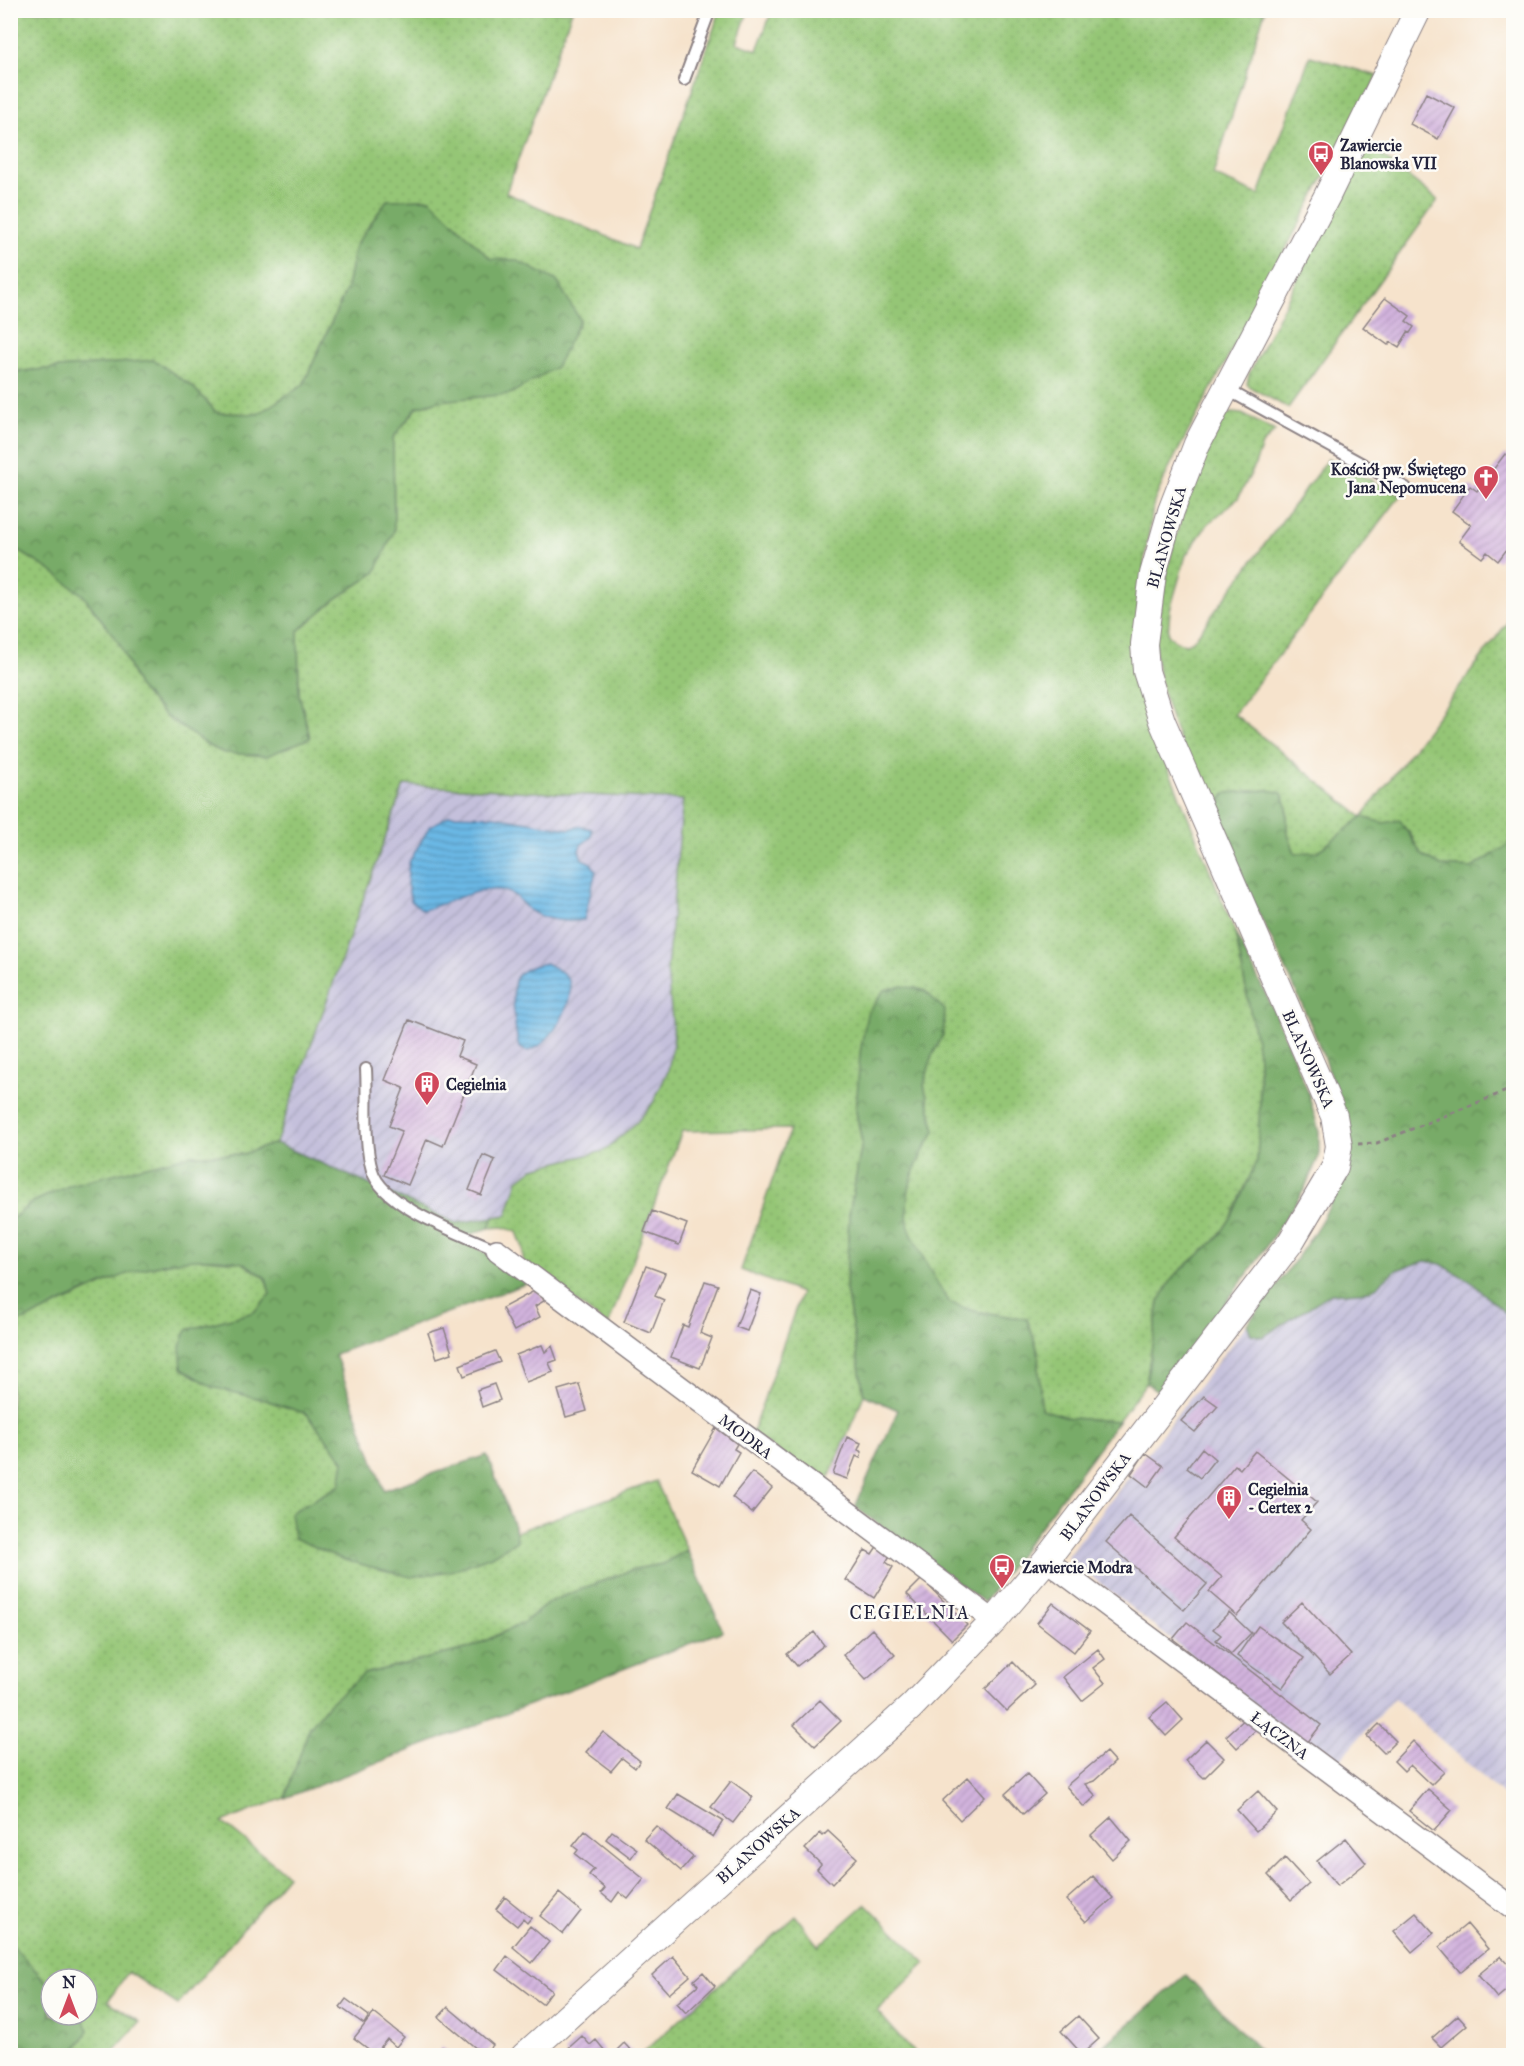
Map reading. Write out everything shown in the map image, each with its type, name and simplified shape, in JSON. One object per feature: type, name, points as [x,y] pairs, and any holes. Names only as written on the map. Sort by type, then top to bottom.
[{"type":"street","name":"BLANOWSKA","points":[[524,2055],[910,1707],[994,1621],[1046,1560],[1290,1243],[1328,1183],[1335,1167],[1340,1146],[1325,1093],[1162,721],[1146,671],[1144,644],[1153,574],[1165,532],[1197,444],[1327,196],[1418,10]]},
{"type":"street","name":"MODRA","points":[[497,1250],[994,1621]]},
{"type":"street","name":"ŁĄCZNA","points":[[1046,1560],[1514,1909]]},
{"type":"lane","points":[[684,80],[710,10]]},
{"type":"lane","points":[[1225,389],[1406,488]]},
{"type":"lane","points":[[366,1069],[371,1162],[379,1184],[392,1198],[407,1207],[497,1250]]},
{"type":"path","points":[[1340,1146],[1377,1143],[1514,1088]]},
{"type":"shaded area","points":[[404,785],[683,800],[667,970],[674,1038],[668,1071],[653,1103],[637,1122],[604,1151],[518,1180],[507,1215],[456,1224],[276,1143]]},
{"type":"shaded area","points":[[1425,1261],[1441,1264],[1470,1281],[1513,1320],[1513,1804],[1394,1698],[1333,1768],[1067,1557],[1247,1324],[1251,1334],[1330,1294],[1371,1291],[1396,1270]]},
{"type":"green space","points":[[11,11],[572,11],[506,193],[636,249],[720,11],[748,11],[737,43],[757,50],[772,11],[1265,11],[1213,175],[1259,195],[1310,56],[1378,76],[1169,468],[1154,502],[1144,562],[1162,753],[1235,932],[1259,1057],[1260,1133],[1257,1161],[1231,1218],[1217,1239],[1174,1276],[1159,1302],[1146,1383],[1118,1421],[1070,1418],[1041,1409],[1038,1351],[1027,1319],[973,1311],[948,1302],[913,1239],[907,1223],[907,1198],[917,1163],[935,1131],[924,1085],[932,1056],[943,1035],[856,1111],[862,1143],[849,1215],[846,1289],[864,1395],[825,1487],[752,1433],[801,1293],[741,1270],[790,1129],[682,1131],[608,1326],[523,1261],[523,1248],[517,1232],[503,1227],[489,1228],[494,1217],[507,1215],[518,1180],[534,1168],[604,1151],[637,1122],[653,1103],[668,1071],[674,1038],[667,970],[683,800],[404,785],[276,1143],[243,1154],[191,1155],[33,1202],[11,1220],[11,546],[50,570],[83,595],[119,643],[138,686],[164,715],[209,746],[224,753],[310,738],[299,694],[298,631],[337,598],[375,573],[394,531],[393,438],[418,407],[439,401],[516,260],[491,260],[430,199],[387,200],[355,246],[347,288],[303,385],[258,414],[217,413],[193,387],[154,360],[11,372]]},
{"type":"green space","points":[[1367,144],[1438,200],[1288,408],[1250,387],[1247,384],[1249,374]]},
{"type":"green space","points":[[430,199],[491,259],[516,260],[557,281],[580,320],[556,367],[510,394],[439,401],[417,407],[393,438],[394,531],[375,573],[337,598],[298,631],[299,694],[310,738],[267,756],[224,753],[209,746],[164,715],[138,686],[119,643],[83,595],[50,570],[11,546],[11,372],[154,360],[193,387],[217,413],[258,414],[303,385],[347,288],[355,246],[387,200]]},
{"type":"green space","points":[[1232,413],[1242,414],[1275,431],[1262,445],[1253,470],[1238,498],[1208,524],[1186,555],[1170,610],[1168,635],[1177,642],[1186,644],[1193,641],[1328,459],[1401,495],[1234,714],[1362,817],[1317,852],[1295,853],[1287,832],[1287,806],[1268,790],[1226,793],[1219,831],[1170,717],[1158,669],[1156,630],[1176,537],[1214,429],[1223,416]]},
{"type":"green space","points":[[1513,615],[1514,838],[1504,848],[1472,868],[1441,866],[1422,855],[1409,832],[1362,817]]},
{"type":"green space","points":[[1268,790],[1282,793],[1287,806],[1287,832],[1295,853],[1317,852],[1362,817],[1384,823],[1400,820],[1422,855],[1441,866],[1472,868],[1504,848],[1513,838],[1513,1320],[1470,1281],[1441,1264],[1425,1261],[1396,1270],[1371,1291],[1330,1294],[1263,1337],[1251,1334],[1247,1324],[1322,1219],[1344,1174],[1349,1153],[1338,1102],[1321,1050],[1287,972],[1228,853],[1218,823],[1216,807],[1226,793]]},
{"type":"green space","points":[[1235,932],[1274,1011],[1308,1092],[1319,1131],[1319,1156],[1304,1190],[1251,1269],[1159,1392],[1146,1383],[1159,1302],[1174,1276],[1217,1239],[1231,1218],[1257,1161],[1260,1103],[1259,1057]]},
{"type":"green space","points":[[902,986],[924,990],[945,1010],[943,1035],[932,1056],[924,1085],[935,1131],[917,1163],[908,1198],[908,1223],[919,1250],[948,1302],[973,1311],[1027,1319],[1038,1351],[1041,1409],[1070,1418],[1118,1421],[984,1602],[855,1507],[898,1410],[864,1395],[846,1289],[849,1215],[862,1143],[856,1111],[860,1053],[867,1014],[884,990]]},
{"type":"green space","points":[[276,1143],[456,1223],[494,1217],[489,1228],[461,1238],[531,1282],[335,1354],[384,1490],[487,1455],[516,1532],[517,1541],[491,1556],[451,1571],[411,1577],[344,1560],[294,1538],[290,1513],[340,1485],[344,1461],[307,1414],[265,1400],[212,1387],[182,1368],[180,1346],[187,1330],[254,1312],[270,1294],[266,1278],[246,1264],[211,1259],[183,1260],[155,1265],[102,1284],[25,1320],[11,1323],[11,1220],[33,1202],[73,1184],[191,1155],[243,1154]]},
{"type":"green space","points":[[191,1258],[241,1262],[266,1278],[270,1294],[254,1312],[265,1400],[307,1414],[344,1461],[340,1485],[319,1497],[517,1541],[516,1532],[656,1481],[687,1550],[663,1564],[634,1569],[551,1601],[523,1623],[470,1648],[364,1674],[296,1767],[285,1798],[222,1822],[288,1875],[178,2005],[128,1972],[108,2001],[140,2022],[110,2055],[72,2055],[89,2030],[87,2027],[99,2027],[99,1967],[39,1967],[39,1974],[11,1944],[11,1323],[25,1320],[130,1272]]},
{"type":"green space","points":[[687,1550],[723,1631],[285,1798],[309,1728],[328,1704],[364,1674],[470,1648],[523,1623],[551,1601],[634,1569],[663,1564]]},
{"type":"green space","points":[[866,1904],[926,1963],[877,2011],[916,2055],[640,2055],[796,1916],[818,1946]]},
{"type":"green space","points":[[11,1944],[39,1974],[39,2027],[87,2027],[89,2030],[72,2055],[11,2055]]},
{"type":"green space","points":[[1186,1975],[1264,2055],[1093,2055]]},
{"type":"water","points":[[450,815],[494,816],[569,829],[580,826],[592,829],[591,837],[581,845],[579,850],[582,859],[591,863],[596,871],[584,920],[563,921],[542,916],[529,910],[512,894],[504,891],[473,893],[423,910],[411,901],[407,884],[409,862],[430,826]]},
{"type":"water","points":[[546,963],[566,976],[570,985],[570,996],[553,1032],[535,1049],[526,1051],[519,1047],[516,1032],[513,1005],[515,981],[523,971]]},
{"type":"building","points":[[1426,93],[1455,108],[1438,139],[1410,124]]},
{"type":"building","points":[[1385,298],[1410,316],[1406,321],[1414,327],[1399,347],[1391,342],[1388,345],[1363,327]]},
{"type":"building","name":"Kościół pw. Świętego Jana Nepomucena","points":[[1505,454],[1514,460],[1514,551],[1512,553],[1507,549],[1498,561],[1487,552],[1482,558],[1459,541],[1471,525],[1452,511],[1470,486],[1477,491]]},
{"type":"building","name":"Cegielnia","points":[[409,1020],[463,1041],[457,1056],[476,1064],[443,1146],[427,1139],[408,1185],[384,1175],[402,1131],[389,1126],[404,1088],[385,1080]]},
{"type":"building","points":[[483,1155],[495,1160],[481,1195],[469,1190]]},
{"type":"building","points":[[652,1211],[687,1224],[679,1245],[644,1232]]},
{"type":"building","points":[[646,1266],[665,1273],[655,1296],[664,1300],[651,1333],[624,1322]]},
{"type":"building","points":[[705,1281],[718,1285],[700,1333],[712,1338],[700,1368],[671,1357],[683,1325],[688,1327]]},
{"type":"building","points":[[538,1289],[544,1301],[535,1306],[540,1317],[514,1331],[502,1308]]},
{"type":"building","points":[[750,1290],[761,1294],[747,1331],[736,1327]]},
{"type":"building","points":[[444,1328],[452,1353],[437,1358],[428,1333]]},
{"type":"building","points":[[542,1345],[545,1352],[552,1346],[557,1360],[549,1363],[553,1372],[526,1382],[516,1355]]},
{"type":"building","points":[[495,1351],[500,1362],[464,1376],[460,1365]]},
{"type":"building","points":[[494,1384],[500,1400],[482,1407],[477,1390]]},
{"type":"building","points":[[579,1384],[587,1411],[566,1417],[558,1390]]},
{"type":"building","points":[[1204,1396],[1218,1406],[1195,1432],[1181,1421]]},
{"type":"building","points":[[716,1428],[737,1444],[734,1449],[739,1452],[720,1486],[692,1470]]},
{"type":"building","points":[[847,1437],[861,1443],[858,1450],[862,1452],[860,1458],[856,1456],[847,1479],[833,1474]]},
{"type":"building","points":[[1202,1448],[1215,1459],[1200,1478],[1187,1468]]},
{"type":"building","points":[[1255,1451],[1317,1502],[1301,1520],[1311,1529],[1237,1616],[1209,1592],[1222,1577],[1174,1537],[1235,1465],[1240,1469]]},
{"type":"building","points":[[1145,1453],[1163,1466],[1148,1487],[1131,1474]]},
{"type":"building","points":[[752,1472],[772,1488],[752,1513],[732,1497]]},
{"type":"building","points":[[1129,1516],[1207,1584],[1184,1610],[1106,1542]]},
{"type":"building","points":[[878,1545],[891,1554],[886,1562],[893,1567],[874,1598],[846,1580],[865,1550],[872,1554]]},
{"type":"building","points":[[922,1579],[967,1625],[952,1640],[907,1594]]},
{"type":"building","points":[[1302,1602],[1351,1655],[1330,1674],[1281,1622]]},
{"type":"building","points":[[1053,1603],[1090,1631],[1074,1652],[1037,1623]]},
{"type":"building","points":[[1229,1612],[1251,1633],[1231,1654],[1216,1640],[1221,1635],[1213,1629]]},
{"type":"building","points":[[1187,1622],[1321,1725],[1307,1743],[1173,1639]]},
{"type":"building","points":[[1258,1626],[1304,1658],[1282,1688],[1237,1656]]},
{"type":"building","points":[[872,1629],[895,1655],[866,1680],[843,1655]]},
{"type":"building","points":[[814,1632],[824,1645],[797,1666],[787,1654]]},
{"type":"building","points":[[1098,1649],[1105,1659],[1093,1668],[1105,1683],[1082,1701],[1063,1677]]},
{"type":"building","points":[[1013,1662],[1035,1685],[1007,1711],[985,1689]]},
{"type":"building","points":[[820,1700],[841,1721],[815,1746],[794,1725]]},
{"type":"building","points":[[1167,1702],[1183,1720],[1166,1736],[1149,1717]]},
{"type":"building","points":[[1247,1717],[1258,1729],[1237,1748],[1226,1736]]},
{"type":"building","points":[[1379,1724],[1396,1741],[1384,1753],[1367,1736]]},
{"type":"building","points":[[603,1732],[640,1761],[635,1768],[622,1758],[611,1771],[586,1752]]},
{"type":"building","points":[[1206,1740],[1224,1758],[1204,1778],[1185,1760]]},
{"type":"building","points":[[1413,1741],[1444,1772],[1431,1785],[1410,1765],[1404,1771],[1394,1761]]},
{"type":"building","points":[[1106,1752],[1115,1762],[1094,1781],[1085,1784],[1096,1796],[1084,1807],[1066,1786]]},
{"type":"building","points":[[1027,1774],[1045,1794],[1023,1814],[1005,1794]]},
{"type":"building","points":[[968,1777],[985,1796],[960,1820],[942,1801]]},
{"type":"building","points":[[731,1781],[753,1797],[733,1823],[711,1807]]},
{"type":"building","points":[[1428,1789],[1452,1810],[1434,1831],[1409,1811]]},
{"type":"building","points":[[1258,1791],[1277,1812],[1256,1831],[1237,1810]]},
{"type":"building","points":[[678,1794],[723,1821],[713,1837],[668,1809]]},
{"type":"building","points":[[1111,1817],[1131,1841],[1112,1859],[1091,1835]]},
{"type":"building","points":[[656,1826],[693,1857],[681,1871],[644,1839]]},
{"type":"building","points":[[585,1831],[644,1879],[628,1899],[619,1892],[612,1902],[601,1893],[605,1888],[589,1875],[594,1869],[575,1854],[578,1850],[573,1846]]},
{"type":"building","points":[[612,1831],[637,1849],[631,1858],[606,1839]]},
{"type":"building","points":[[828,1831],[857,1858],[832,1884],[817,1869],[821,1864],[805,1849],[820,1833],[823,1836]]},
{"type":"building","points":[[1346,1838],[1366,1863],[1337,1886],[1317,1861]]},
{"type":"building","points":[[1285,1858],[1309,1884],[1291,1900],[1268,1875]]},
{"type":"building","points":[[1093,1876],[1113,1898],[1086,1922],[1066,1900]]},
{"type":"building","points":[[559,1893],[581,1911],[563,1934],[540,1916]]},
{"type":"building","points":[[505,1897],[531,1918],[527,1923],[523,1919],[517,1926],[496,1909]]},
{"type":"building","points":[[1416,1913],[1434,1933],[1412,1952],[1394,1931]]},
{"type":"building","points":[[1467,1924],[1488,1949],[1460,1972],[1439,1947]]},
{"type":"building","points":[[530,1926],[549,1942],[532,1963],[513,1947]]},
{"type":"building","points":[[507,1956],[552,1991],[542,2004],[497,1970]]},
{"type":"building","points":[[673,1956],[690,1976],[669,1994],[652,1975]]},
{"type":"building","points":[[1501,1956],[1514,1970],[1514,1984],[1497,1998],[1478,1975]]},
{"type":"building","points":[[703,1972],[715,1986],[686,2013],[677,2003],[698,1985],[694,1980]]},
{"type":"building","points":[[346,1999],[369,2016],[364,2024],[340,2007]]},
{"type":"building","points":[[448,2007],[493,2045],[484,2055],[439,2017]]},
{"type":"building","points":[[374,2013],[404,2037],[396,2047],[387,2039],[375,2054],[354,2038]]},
{"type":"building","points":[[1458,2015],[1467,2025],[1441,2047],[1432,2038]]},
{"type":"building","points":[[1078,2016],[1099,2039],[1082,2054],[1061,2031]]},
{"type":"building","points":[[582,2036],[590,2045],[596,2040],[605,2051],[600,2056],[567,2056],[564,2052]]},
{"type":"building","points":[[624,2043],[636,2056],[611,2056]]},
{"type":"building","points":[[442,2047],[454,2056],[436,2056]]},
{"type":"place","name":"Zawiercie Blanowska VII","points":[[1321,177]]},
{"type":"place","name":"Kościół pw. Świętego Jana Nepomucena","points":[[1486,501]]},
{"type":"place","name":"Cegielnia","points":[[427,1107]]},
{"type":"place","name":"Cegielnia - Certex 2","points":[[1229,1521]]},
{"type":"place","name":"Zawiercie Modra","points":[[1002,1590]]},
{"type":"district","name":"CEGIELNIA","points":[[910,1613]]}]
